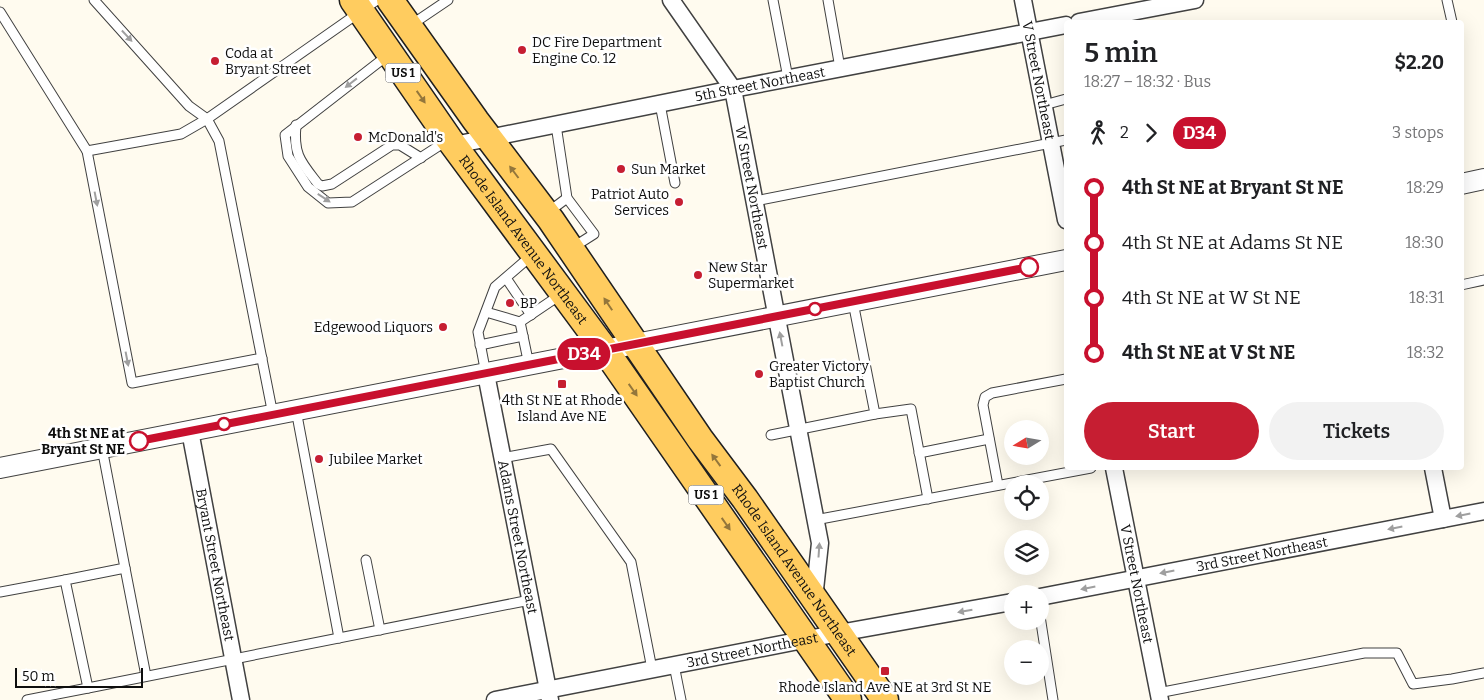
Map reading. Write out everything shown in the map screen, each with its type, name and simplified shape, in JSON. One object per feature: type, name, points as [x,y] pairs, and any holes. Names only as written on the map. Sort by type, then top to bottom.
[{"type":"main road","name":"Rhode Island Avenue Northeast","points":[[390,0],[546,214],[700,439],[885,700]]},
{"type":"main road","name":"Rhode Island Avenue Northeast","points":[[363,4],[390,53],[452,142],[605,350],[848,700]]},
{"type":"street","name":"W Street Northeast","points":[[671,0],[733,89],[820,543],[814,599]]},
{"type":"street","name":"V Street Northeast","points":[[1023,0],[1044,105],[1059,142],[1064,198]]},
{"type":"street","points":[[1090,20],[1195,0]]},
{"type":"street","name":"5th Street Northeast","points":[[452,142],[489,138],[1064,25]]},
{"type":"street","points":[[1464,183],[1484,179]]},
{"type":"street","points":[[0,468],[1064,260]]},
{"type":"street","name":"Adams Street Northeast","points":[[486,374],[548,695]]},
{"type":"street","name":"Bryant Street Northeast","points":[[190,431],[241,700]]},
{"type":"street","name":"V Street Northeast","points":[[1114,470],[1159,696]]},
{"type":"street","points":[[1433,470],[1443,519]]},
{"type":"street","name":"3rd Street Northeast","points":[[1049,596],[1484,511]]},
{"type":"street","name":"3rd Street Northeast","points":[[495,700],[548,695],[652,669],[1004,603]]},
{"type":"lane","points":[[94,0],[190,106],[207,119],[219,141],[273,415]]},
{"type":"lane","points":[[409,26],[448,0]]},
{"type":"lane","points":[[773,0],[788,78]]},
{"type":"lane","points":[[828,0],[840,68]]},
{"type":"lane","points":[[1447,0],[1452,20]]},
{"type":"lane","points":[[87,151],[181,134],[207,119],[363,4]]},
{"type":"lane","points":[[0,12],[87,151],[132,383],[262,358]]},
{"type":"lane","points":[[390,53],[285,135],[288,156],[308,187],[328,203],[352,202],[421,158],[452,142]]},
{"type":"lane","points":[[1044,105],[1064,100]]},
{"type":"lane","points":[[660,104],[675,183]]},
{"type":"lane","points":[[556,125],[566,198],[594,234],[570,250]]},
{"type":"lane","points":[[296,126],[295,149],[301,162],[318,184],[322,186],[332,184],[392,145],[400,145],[421,158]]},
{"type":"lane","points":[[754,201],[1059,142]]},
{"type":"lane","points":[[546,214],[566,198]]},
{"type":"lane","points":[[486,374],[478,332],[495,287],[533,254]]},
{"type":"lane","points":[[506,278],[531,315]]},
{"type":"lane","points":[[1464,283],[1484,280]]},
{"type":"lane","points":[[486,312],[520,322],[562,293]]},
{"type":"lane","points":[[854,302],[875,414]]},
{"type":"lane","points":[[520,322],[529,365]]},
{"type":"lane","points":[[480,344],[522,336]]},
{"type":"lane","points":[[998,485],[983,405],[985,397],[992,393],[1064,378]]},
{"type":"lane","points":[[771,435],[875,414],[911,409],[928,499]]},
{"type":"lane","points":[[296,410],[339,638]]},
{"type":"lane","points":[[919,453],[989,439]]},
{"type":"lane","points":[[102,448],[146,676]]},
{"type":"lane","points":[[502,458],[550,449],[597,514],[631,562],[652,669]]},
{"type":"lane","points":[[815,520],[1080,470]]},
{"type":"lane","points":[[366,560],[380,630]]},
{"type":"lane","points":[[0,592],[125,568]]},
{"type":"lane","points":[[65,580],[88,688]]},
{"type":"lane","points":[[27,700],[530,600]]},
{"type":"lane","points":[[1042,630],[1053,700]]},
{"type":"lane","points":[[1159,696],[1364,652],[1397,653],[1413,684],[1484,673]]},
{"type":"lane","points":[[674,665],[681,700]]},
{"type":"bus line","name":"D34","points":[[139,441],[1029,267]]},
{"type":"place","name":"DC Fire Department Engine Co. 12","points":[[522,50]]},
{"type":"place","name":"Coda at Bryant Street","points":[[215,61]]},
{"type":"place","name":"McDonald's","points":[[358,137]]},
{"type":"place","name":"Sun Market","points":[[621,169]]},
{"type":"place","name":"Patriot Auto Services","points":[[679,202]]},
{"type":"place","name":"New Star Supermarket","points":[[698,275]]},
{"type":"place","name":"BP","points":[[510,303]]},
{"type":"place","name":"Edgewood Liquors","points":[[443,327]]},
{"type":"place","name":"Greater Victory Baptist Church","points":[[759,374]]},
{"type":"place","name":"4th St NE at Rhode Island Ave NE","points":[[562,384]]},
{"type":"place","name":"4th St NE at Bryant St NE","points":[[139,441]]},
{"type":"place","name":"Jubilee Market","points":[[319,459]]},
{"type":"place","name":"Rhode Island Ave NE at 3rd St NE","points":[[885,671]]}]
